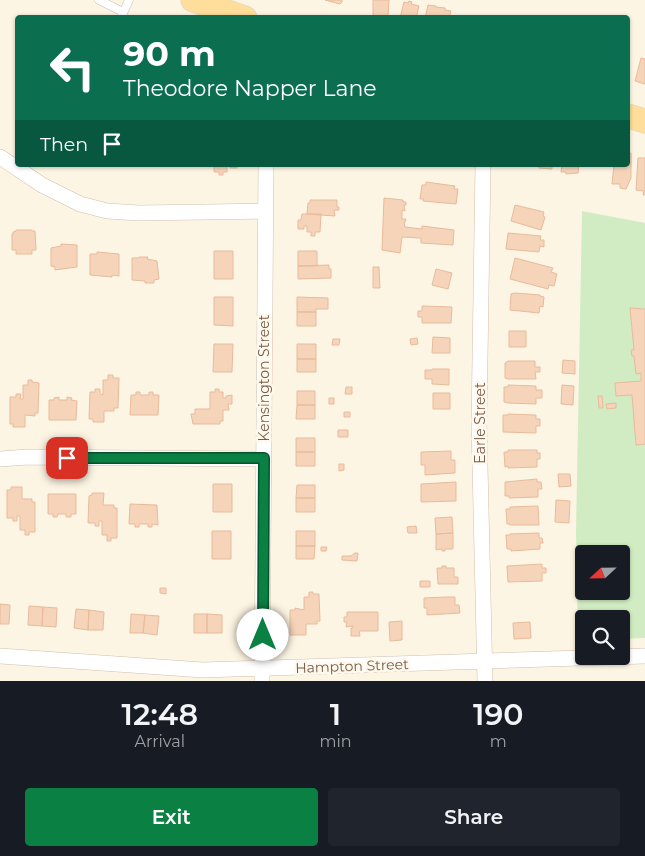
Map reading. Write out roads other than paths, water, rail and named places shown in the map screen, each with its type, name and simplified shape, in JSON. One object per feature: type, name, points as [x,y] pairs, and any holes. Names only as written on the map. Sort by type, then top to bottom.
[{"type":"main road","points":[[193,0],[236,15]]},
{"type":"main road","points":[[630,117],[645,121]]},
{"type":"street","points":[[0,157],[42,185],[80,204],[107,211],[139,213],[265,211]]},
{"type":"street","name":"Kensington Street","points":[[262,675],[266,167]]},
{"type":"street","name":"Earle Street","points":[[483,167],[478,423],[486,681]]},
{"type":"street","points":[[0,459],[28,457],[264,458]]},
{"type":"street","name":"Hampton Street","points":[[0,656],[262,675],[485,662],[645,656]]},
{"type":"lane","points":[[99,0],[122,15],[129,0]]}]
